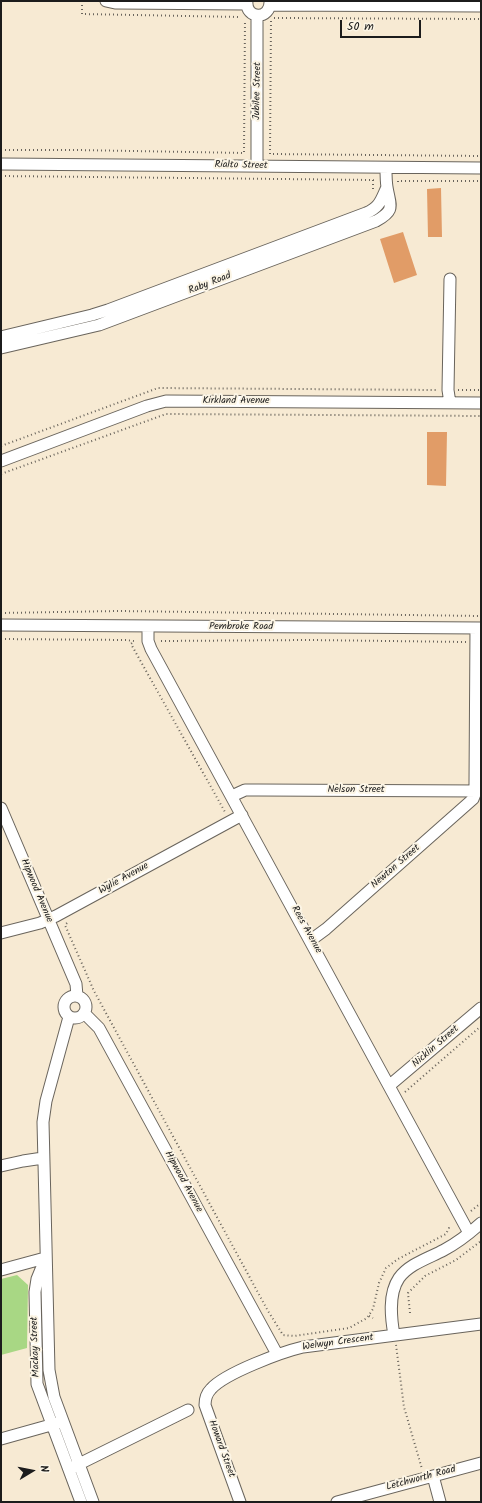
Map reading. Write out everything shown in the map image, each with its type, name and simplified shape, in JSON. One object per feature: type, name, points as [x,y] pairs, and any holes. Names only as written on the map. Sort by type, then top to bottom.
[{"type":"street","points":[[106,1],[115,3],[247,2],[247,7],[251,13],[257,16],[267,12],[270,3],[420,3],[481,6]]},
{"type":"street","name":"Jubilee Street","points":[[257,16],[257,166]]},
{"type":"street","name":"Rialto Street","points":[[1,164],[481,168]]},
{"type":"street","name":"Raby Road","points":[[1,348],[99,325],[376,221],[390,210],[391,199],[387,187],[386,168]]},
{"type":"street","name":"Raby Road","points":[[1,337],[108,310],[366,213],[379,204],[387,187]]},
{"type":"street","points":[[450,279],[448,390],[450,403]]},
{"type":"street","name":"Kirkland Avenue","points":[[1,461],[160,402],[481,403]]},
{"type":"street","name":"Pembroke Road","points":[[1,625],[479,628]]},
{"type":"street","name":"Rees Avenue","points":[[148,626],[148,641],[151,649],[390,1085],[469,1233]]},
{"type":"street","points":[[478,791],[479,628]]},
{"type":"street","name":"Nelson Street","points":[[232,796],[245,790],[478,791]]},
{"type":"street","name":"Newton Street","points":[[311,940],[326,929],[470,803],[478,791]]},
{"type":"street","name":"Hipwood Avenue","points":[[1,808],[77,987],[77,996]]},
{"type":"street","name":"Wylie Avenue","points":[[1,933],[48,920],[242,815]]},
{"type":"street","points":[[77,996],[85,1003],[86,1006],[84,1013],[76,1018],[69,1017],[63,1008],[65,1001],[70,997],[77,996]]},
{"type":"street","name":"Nicklin Street","points":[[390,1085],[481,1008]]},
{"type":"street","name":"Hipwood Avenue","points":[[84,1013],[98,1028],[278,1354]]},
{"type":"street","name":"Mackay Street","points":[[69,1017],[44,1111],[43,1158],[45,1258],[36,1284],[36,1376],[39,1390],[58,1423],[74,1467],[93,1502]]},
{"type":"street","points":[[1,1166],[23,1160],[43,1158]]},
{"type":"street","points":[[394,1335],[392,1304],[395,1287],[400,1277],[411,1268],[453,1245],[481,1223]]},
{"type":"street","points":[[1,1270],[45,1258]]},
{"type":"street","name":"Welwyn Crescent","points":[[207,1395],[212,1388],[224,1379],[278,1354],[303,1347],[481,1324]]},
{"type":"street","name":"Howard Street","points":[[207,1395],[205,1405],[240,1502]]},
{"type":"street","points":[[74,1467],[188,1410]]},
{"type":"street","points":[[1,1439],[58,1423]]},
{"type":"street","name":"Letchworth Road","points":[[337,1502],[481,1463]]},
{"type":"street","name":"Mackay Street","points":[[74,1467],[81,1502]]},
{"type":"street","points":[[433,1476],[440,1502]]},
{"type":"path","points":[[1,150],[244,153],[245,17],[82,14],[82,1]]},
{"type":"path","points":[[481,18],[271,18],[270,154],[481,156]]},
{"type":"path","points":[[1,176],[373,180],[373,195]]},
{"type":"path","points":[[1,474],[166,414],[481,416]]},
{"type":"path","points":[[1,613],[119,611],[481,616]]},
{"type":"path","points":[[1,639],[134,641],[131,644],[226,815]]},
{"type":"path","points":[[161,641],[310,640],[469,642]]},
{"type":"path","points":[[71,919],[65,925],[94,991],[268,1311],[283,1335],[294,1336],[349,1328],[368,1316],[373,1309],[379,1283],[386,1268],[398,1258],[446,1234],[449,1228],[452,1229]]},
{"type":"path","points":[[405,1092],[481,1026]]},
{"type":"path","points":[[471,1211],[481,1202]]},
{"type":"path","points":[[410,1313],[408,1293],[425,1276],[456,1260],[481,1241]]},
{"type":"path","points":[[368,1316],[373,1318]]},
{"type":"path","points":[[397,1355],[404,1407],[422,1470]]},
{"type":"green space","points":[[17,1275],[28,1285],[27,1348],[1,1355],[1,1279]]},
{"type":"building","points":[[441,188],[442,237],[428,237],[427,189]]},
{"type":"building","points":[[403,232],[417,275],[394,283],[380,239]]},
{"type":"building","points":[[427,432],[447,432],[446,486],[427,485]]}]
